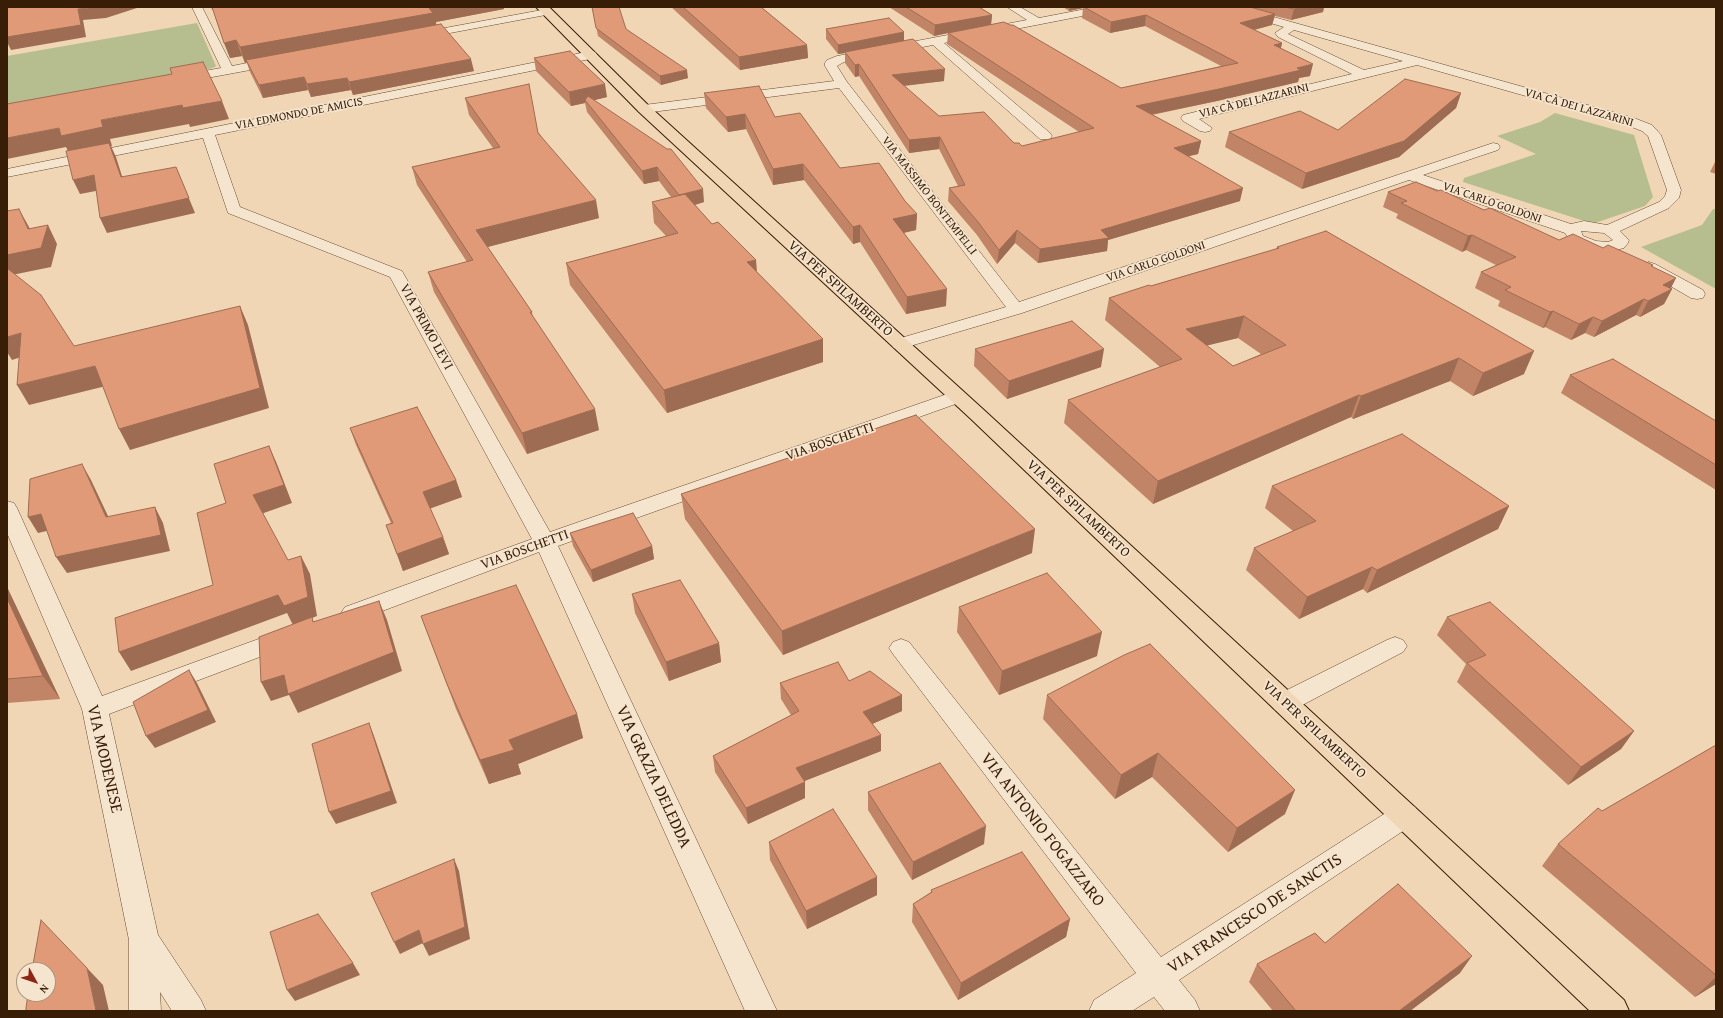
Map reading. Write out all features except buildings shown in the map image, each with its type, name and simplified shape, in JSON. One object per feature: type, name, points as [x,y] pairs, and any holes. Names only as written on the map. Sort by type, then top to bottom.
[{"type":"main road","name":"VIA PER SPILAMBERTO","points":[[544,9],[644,109],[900,344],[1613,1011]]},
{"type":"street","points":[[1012,7],[1037,21]]},
{"type":"street","name":"VIA MASSIMO BONTEMPELLI","points":[[1016,309],[842,84],[831,66],[831,63],[834,61],[1113,7]]},
{"type":"street","name":"VIA CÀ DEI LAZZARINI","points":[[1226,7],[1415,62],[1628,121],[1647,128],[1654,135],[1674,190],[1672,198],[1664,205],[1609,230]]},
{"type":"street","points":[[404,38],[544,9]]},
{"type":"street","points":[[203,13],[228,70]]},
{"type":"street","points":[[1293,27],[1281,32],[1282,35],[1362,74]]},
{"type":"street","points":[[935,41],[1045,136]]},
{"type":"street","name":"VIA EDMONDO DE AMICIS","points":[[7,173],[591,55]]},
{"type":"street","points":[[167,82],[289,59]]},
{"type":"street","name":"VIA CÀ DEI LAZZARINI","points":[[1205,128],[1188,118],[1415,62]]},
{"type":"street","points":[[644,109],[842,84]]},
{"type":"street","name":"VIA PRIMO LEVI","points":[[208,133],[233,210],[396,274],[545,542]]},
{"type":"street","name":"VIA CARLO GOLDONI","points":[[900,344],[1016,309],[1493,147]]},
{"type":"street","name":"VIA CARLO GOLDONI","points":[[1411,176],[1573,230]]},
{"type":"street","points":[[1614,247],[1618,245],[1621,240],[1609,230],[1584,226],[1573,230],[1573,233],[1577,239],[1588,244],[1602,247],[1614,247],[1697,294]]},
{"type":"street","name":"VIA BOSCHETTI","points":[[331,621],[545,542],[956,397]]},
{"type":"street","name":"VIA MODENESE","points":[[7,508],[95,709],[144,940],[190,1011]]},
{"type":"street","name":"VIA GRAZIA DELEDDA","points":[[545,542],[761,1011]]},
{"type":"street","points":[[95,709],[309,630]]},
{"type":"street","points":[[1284,703],[1395,646]]},
{"type":"street","name":"VIA ANTONIO FOGAZZARO","points":[[900,648],[1184,1011]]},
{"type":"street","name":"VIA FRANCESCO DE SANCTIS","points":[[1105,1011],[1405,816]]},
{"type":"street","points":[[144,940],[145,1011]]},
{"type":"green space","points":[[197,23],[216,66],[213,68],[7,106],[7,56]]},
{"type":"green space","points":[[1555,113],[1634,135],[1653,197],[1645,206],[1595,223],[1581,220],[1463,182],[1464,178],[1536,154],[1497,136],[1540,122]]},
{"type":"green space","points":[[1713,209],[1716,209],[1716,289],[1641,247],[1702,225]]}]
